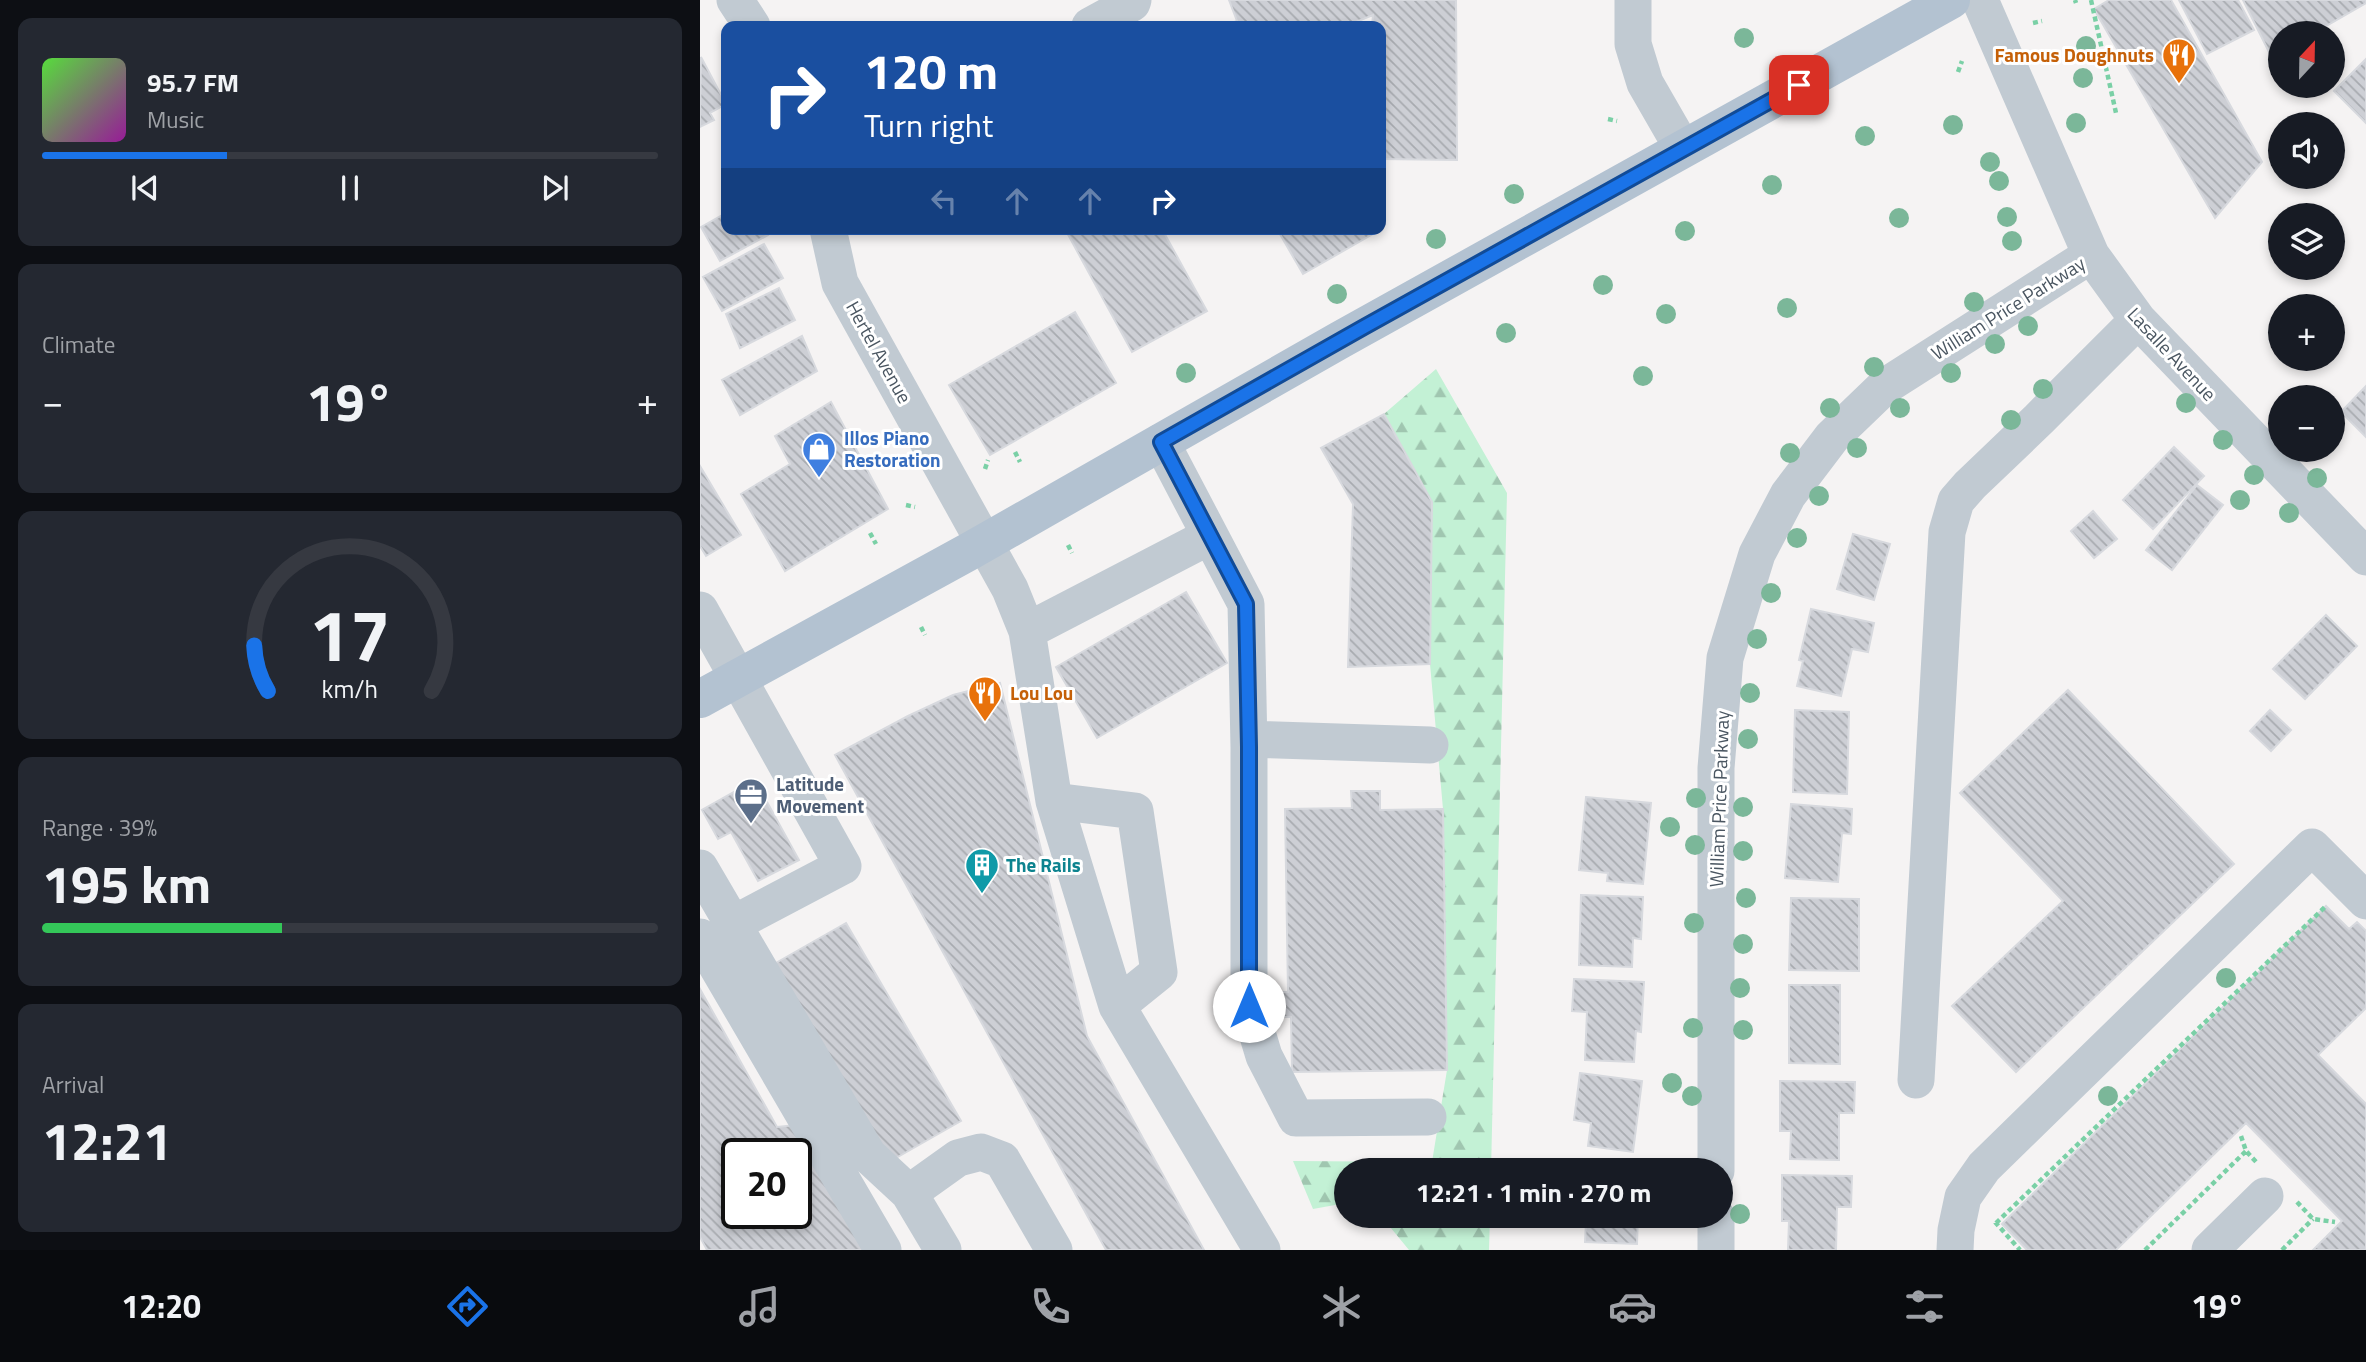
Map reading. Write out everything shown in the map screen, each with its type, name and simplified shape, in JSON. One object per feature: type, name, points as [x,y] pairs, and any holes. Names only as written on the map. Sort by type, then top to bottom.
[{"type":"main road","points":[[700,699],[984,543],[1951,0]]},
{"type":"street","points":[[735,0],[749,21]]},
{"type":"street","points":[[1099,21],[1133,0]]},
{"type":"street","points":[[1633,0],[1633,44],[1645,83],[1683,149]]},
{"type":"street","name":"Lasalle Avenue","points":[[1980,0],[2091,255],[2138,320],[2366,557]]},
{"type":"street","name":"Hertel Avenue","points":[[829,235],[840,283],[1010,589],[1027,631],[1054,801],[1117,1006],[1262,1250]]},
{"type":"street","name":"William Price Parkway","points":[[1716,1158],[1716,768],[1725,659],[1757,554],[1788,495],[1832,438],[1884,387],[2091,255]]},
{"type":"street","points":[[1916,1080],[1947,532],[1956,501],[2138,320]]},
{"type":"street","points":[[1161,442],[1246,604],[1249,1006],[1264,1056],[1296,1118],[1428,1117]]},
{"type":"street","points":[[1027,631],[1210,536]]},
{"type":"street","points":[[700,610],[843,866],[717,931]]},
{"type":"street","points":[[1249,739],[1430,745]]},
{"type":"street","points":[[1054,801],[1135,811],[1159,972],[1117,1006]]},
{"type":"street","points":[[1971,1238],[1963,1197],[1984,1167],[2312,847],[2351,899]]},
{"type":"street","points":[[700,868],[717,931],[883,1250]]},
{"type":"street","points":[[717,931],[868,1155],[909,1193],[943,1250]]},
{"type":"street","points":[[909,1193],[958,1158],[981,1152],[1002,1160],[1054,1250]]},
{"type":"street","points":[[2210,1250],[2265,1196]]},
{"type":"street","points":[[1716,1228],[1716,1250]]},
{"type":"path","points":[[2091,0],[2116,113]]},
{"type":"path","points":[[2034,23],[2042,21]]},
{"type":"path","points":[[1958,72],[1962,61]]},
{"type":"path","points":[[1608,119],[1617,121]]},
{"type":"path","points":[[1015,453],[1020,462]]},
{"type":"path","points":[[985,469],[988,460]]},
{"type":"path","points":[[906,505],[915,507]]},
{"type":"path","points":[[870,533],[876,544]]},
{"type":"path","points":[[1068,545],[1072,553]]},
{"type":"path","points":[[921,627],[925,635]]},
{"type":"path","points":[[1971,1238],[2351,899]]},
{"type":"path","points":[[2145,1250],[2246,1151],[2241,1136]]},
{"type":"path","points":[[1971,1238],[1990,1216]]},
{"type":"path","points":[[2282,1250],[2313,1219],[2334,1222]]},
{"type":"path","points":[[1971,1238],[2020,1250]]},
{"type":"green space","points":[[1436,369],[1507,493],[1491,1158],[1433,1158],[1447,1070],[1443,809],[1430,664],[1384,414]]},
{"type":"green space","points":[[1293,1161],[1334,1161],[1334,1205],[1313,1209]]},
{"type":"green space","points":[[1391,1228],[1490,1228],[1489,1250],[1409,1250]]},
{"type":"building","points":[[1229,0],[1456,0],[1457,160],[1386,159],[1386,21],[1372,21],[1373,15],[1358,21],[1237,21]]},
{"type":"building","name":"Famous Doughnuts","points":[[2109,0],[2171,0],[2262,162],[2215,218],[2094,9]]},
{"type":"building","points":[[2179,0],[2238,0],[2254,30],[2207,54]]},
{"type":"building","points":[[2243,0],[2366,0],[2366,3],[2335,21],[2268,21],[2268,50]]},
{"type":"building","points":[[701,57],[721,95],[721,107],[710,113],[714,120],[700,127]]},
{"type":"building","points":[[2366,59],[2366,123],[2341,98],[2345,98],[2345,80]]},
{"type":"building","points":[[721,216],[721,235],[768,235],[720,261],[701,227]]},
{"type":"building","points":[[1068,235],[1165,235],[1207,311],[1132,352]]},
{"type":"building","points":[[1280,235],[1371,235],[1303,274]]},
{"type":"building","points":[[764,244],[783,278],[722,311],[703,277]]},
{"type":"building","points":[[779,288],[795,320],[740,348],[726,314]]},
{"type":"building","points":[[1075,312],[1116,383],[990,455],[949,385]]},
{"type":"building","points":[[802,336],[817,371],[740,415],[722,380]]},
{"type":"building","points":[[2366,386],[2366,437],[2345,416],[2345,408]]},
{"type":"building","name":"Illos Piano Restoration","points":[[831,402],[888,509],[785,571],[741,494],[790,464],[775,436]]},
{"type":"building","points":[[1384,414],[1432,502],[1430,664],[1348,667],[1353,504],[1321,448]]},
{"type":"building","points":[[2174,447],[2204,476],[2153,529],[2123,500]]},
{"type":"building","points":[[700,466],[741,535],[706,556],[700,546]]},
{"type":"building","points":[[2197,485],[2223,505],[2172,570],[2146,550]]},
{"type":"building","points":[[2093,511],[2117,539],[2094,558],[2071,531]]},
{"type":"building","points":[[1853,534],[1890,544],[1874,600],[1837,589]]},
{"type":"building","points":[[1186,592],[1227,663],[1097,738],[1056,667]]},
{"type":"building","points":[[1811,609],[1874,623],[1868,652],[1852,649],[1841,696],[1797,686],[1803,661],[1799,660]]},
{"type":"building","points":[[2326,615],[2357,646],[2305,699],[2273,669]]},
{"type":"building","name":"The Rails","points":[[1000,683],[1087,1036],[1204,1250],[1106,1250],[835,755],[953,695]]},
{"type":"building","points":[[2068,690],[2234,864],[2016,1072],[1952,1006],[2063,901],[1960,793]]},
{"type":"building","points":[[1795,710],[1849,712],[1847,794],[1793,792]]},
{"type":"building","points":[[2270,710],[2291,730],[2271,751],[2250,731]]},
{"type":"building","points":[[755,780],[799,860],[758,881],[731,832],[718,839],[702,810]]},
{"type":"building","points":[[1351,791],[1380,791],[1380,810],[1443,809],[1447,1070],[1292,1072],[1291,1017],[1271,1017],[1271,992],[1288,992],[1285,809],[1352,808]]},
{"type":"building","points":[[1586,797],[1651,803],[1643,884],[1607,881],[1608,873],[1579,870]]},
{"type":"building","points":[[1791,804],[1852,809],[1851,834],[1842,833],[1838,882],[1785,878]]},
{"type":"building","points":[[1581,895],[1643,897],[1641,939],[1633,938],[1632,967],[1579,965]]},
{"type":"building","points":[[1791,898],[1859,899],[1859,971],[1789,970]]},
{"type":"building","points":[[2326,906],[2349,929],[2357,922],[2366,931],[2366,1008],[2318,1055],[2366,1104],[2366,1250],[2313,1250],[2342,1221],[2246,1123],[2116,1250],[2027,1250],[2002,1224]]},
{"type":"building","points":[[846,923],[961,1121],[889,1162],[774,964]]},
{"type":"building","points":[[1574,979],[1644,982],[1641,1032],[1636,1031],[1634,1062],[1585,1060],[1587,1012],[1572,1011]]},
{"type":"building","points":[[1789,985],[1840,985],[1840,1064],[1789,1063]]},
{"type":"building","points":[[700,989],[777,1127],[795,1125],[802,1138],[721,1138],[721,1229],[812,1229],[812,1156],[864,1250],[707,1250],[700,1237]]},
{"type":"building","points":[[1580,1073],[1642,1081],[1633,1152],[1588,1146],[1591,1123],[1574,1120]]},
{"type":"building","points":[[1780,1081],[1855,1082],[1854,1113],[1839,1113],[1839,1160],[1790,1159],[1791,1131],[1780,1131]]},
{"type":"building","points":[[1782,1175],[1852,1176],[1851,1207],[1837,1207],[1836,1250],[1788,1250],[1789,1221],[1782,1221]]},
{"type":"building","points":[[1586,1228],[1638,1228],[1637,1244],[1585,1242]]},
{"type":"place","name":"Famous Doughnuts","points":[[2179,85]]},
{"type":"place","name":"Illos Piano Restoration","points":[[819,479]]},
{"type":"place","name":"Lou Lou","points":[[985,723]]},
{"type":"place","name":"Latitude Movement","points":[[751,825]]},
{"type":"place","name":"The Rails","points":[[982,895]]},
{"type":"route","points":[[1249,1006],[1246,604],[1161,442],[1799,85]]}]
